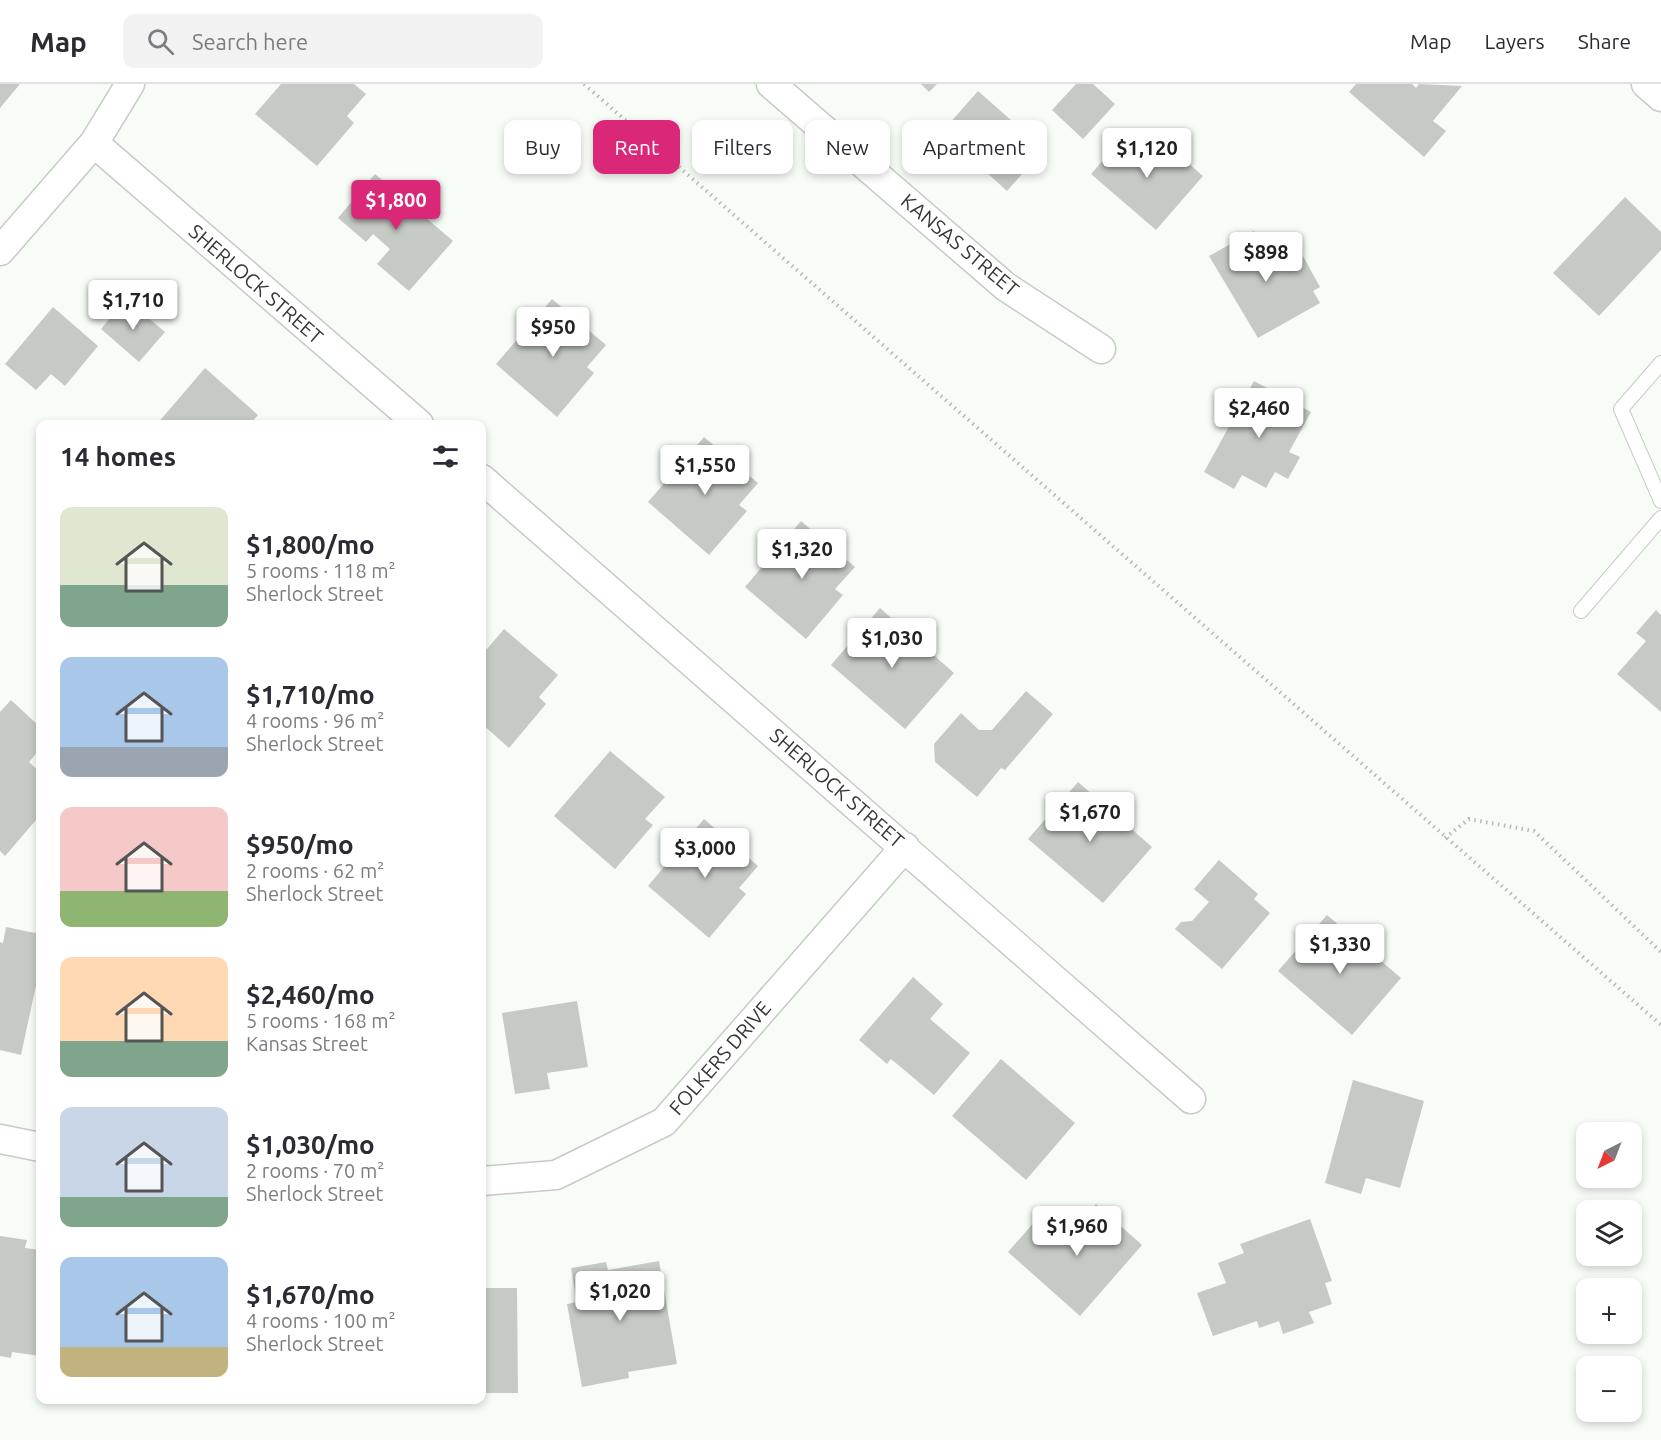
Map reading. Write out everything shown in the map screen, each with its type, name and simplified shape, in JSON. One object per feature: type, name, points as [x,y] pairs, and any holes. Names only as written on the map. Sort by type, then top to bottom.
[{"type":"street","points":[[0,251],[94,143],[130,84]]},
{"type":"street","name":"KANSAS STREET","points":[[771,84],[1006,287],[1101,350]]},
{"type":"street","points":[[1646,84],[1661,97]]},
{"type":"street","name":"SHERLOCK STREET","points":[[94,143],[414,420]]},
{"type":"street","name":"SHERLOCK STREET","points":[[486,482],[1191,1099]]},
{"type":"street","name":"FOLKERS DRIVE","points":[[486,1180],[556,1175],[664,1122],[905,847]]},
{"type":"street","points":[[0,1139],[36,1146]]},
{"type":"lane","points":[[1661,363],[1622,409],[1661,501]]},
{"type":"lane","points":[[1581,611],[1661,518]]},
{"type":"path","points":[[584,84],[1445,838],[1661,1024]]},
{"type":"path","points":[[1445,838],[1469,819],[1534,831],[1661,952]]},
{"type":"building","points":[[0,84],[20,84],[0,108]]},
{"type":"building","points":[[281,84],[354,84],[366,94],[347,116],[354,123],[317,166],[255,114]]},
{"type":"building","points":[[921,84],[937,84],[929,92]]},
{"type":"building","points":[[1076,84],[1093,84],[1115,104],[1083,139],[1052,110]]},
{"type":"building","points":[[1356,84],[1412,84],[1416,88],[1419,84],[1462,86],[1433,121],[1446,131],[1424,157],[1349,92]]},
{"type":"building","points":[[978,91],[1011,120],[953,120]]},
{"type":"building","points":[[1126,134],[1153,156],[1165,143],[1203,176],[1156,230],[1091,174]]},
{"type":"building","points":[[375,174],[453,241],[409,291],[377,264],[390,249],[373,234],[366,242],[338,218]]},
{"type":"building","points":[[988,174],[1022,174],[1007,191]]},
{"type":"building","points":[[1625,197],[1661,232],[1661,250],[1599,316],[1553,273]]},
{"type":"building","points":[[1254,231],[1271,262],[1298,247],[1320,287],[1313,291],[1320,303],[1258,338],[1209,256]]},
{"type":"building","points":[[126,299],[165,332],[139,362],[101,329]]},
{"type":"building","points":[[552,299],[606,345],[587,367],[594,373],[557,417],[496,364]]},
{"type":"building","points":[[53,307],[98,346],[65,386],[51,374],[36,390],[5,364]]},
{"type":"building","points":[[205,368],[258,415],[254,420],[160,420]]},
{"type":"building","points":[[1254,381],[1311,412],[1289,452],[1300,457],[1288,479],[1275,472],[1266,488],[1242,475],[1234,489],[1204,472]]},
{"type":"building","points":[[704,437],[758,483],[739,505],[747,511],[709,555],[648,502]]},
{"type":"building","points":[[801,521],[855,567],[835,589],[843,595],[806,639],[745,587]]},
{"type":"building","points":[[880,608],[954,673],[905,729],[831,665]]},
{"type":"building","points":[[1656,610],[1661,615],[1661,712],[1617,674],[1646,641],[1636,633]]},
{"type":"building","points":[[504,629],[558,675],[539,697],[546,704],[509,748],[486,728],[486,650]]},
{"type":"building","points":[[1026,691],[1053,714],[1005,770],[1001,768],[977,797],[935,762],[934,744],[961,713],[979,730],[992,730]]},
{"type":"building","points":[[11,700],[36,723],[36,754],[29,762],[36,768],[36,820],[5,856],[0,851],[0,712]]},
{"type":"building","points":[[610,751],[665,797],[645,819],[653,825],[615,869],[554,816]]},
{"type":"building","points":[[1078,782],[1152,847],[1103,903],[1028,839]]},
{"type":"building","points":[[704,819],[758,866],[739,888],[746,894],[709,938],[648,886]]},
{"type":"building","points":[[1219,860],[1258,894],[1254,899],[1270,913],[1222,969],[1175,929],[1181,922],[1192,921],[1209,902],[1194,889]]},
{"type":"building","points":[[1327,915],[1401,978],[1352,1035],[1278,971]]},
{"type":"building","points":[[6,927],[36,933],[36,986],[21,1055],[0,1050],[0,942],[3,943]]},
{"type":"building","points":[[913,977],[943,1004],[930,1019],[970,1053],[934,1095],[891,1059],[887,1064],[859,1040]]},
{"type":"building","points":[[577,1001],[588,1067],[547,1073],[550,1089],[515,1094],[502,1013]]},
{"type":"building","points":[[1001,1059],[1075,1123],[1026,1180],[952,1116]]},
{"type":"building","points":[[1353,1080],[1424,1101],[1400,1188],[1366,1178],[1361,1194],[1325,1183]]},
{"type":"building","points":[[1096,1204],[1142,1245],[1080,1316],[1008,1252],[1037,1219],[1063,1242]]},
{"type":"building","points":[[1310,1219],[1332,1281],[1325,1283],[1332,1304],[1309,1312],[1314,1323],[1283,1334],[1279,1321],[1259,1328],[1257,1321],[1213,1336],[1197,1293],[1226,1283],[1218,1263],[1244,1253],[1240,1244]]},
{"type":"building","points":[[0,1236],[27,1240],[25,1248],[36,1249],[36,1355],[12,1352],[11,1358],[0,1356]]},
{"type":"building","points":[[659,1261],[677,1364],[628,1372],[629,1378],[582,1387],[567,1304],[577,1302],[571,1268],[606,1262],[608,1270]]},
{"type":"building","points":[[486,1288],[517,1288],[518,1393],[486,1393]]}]
